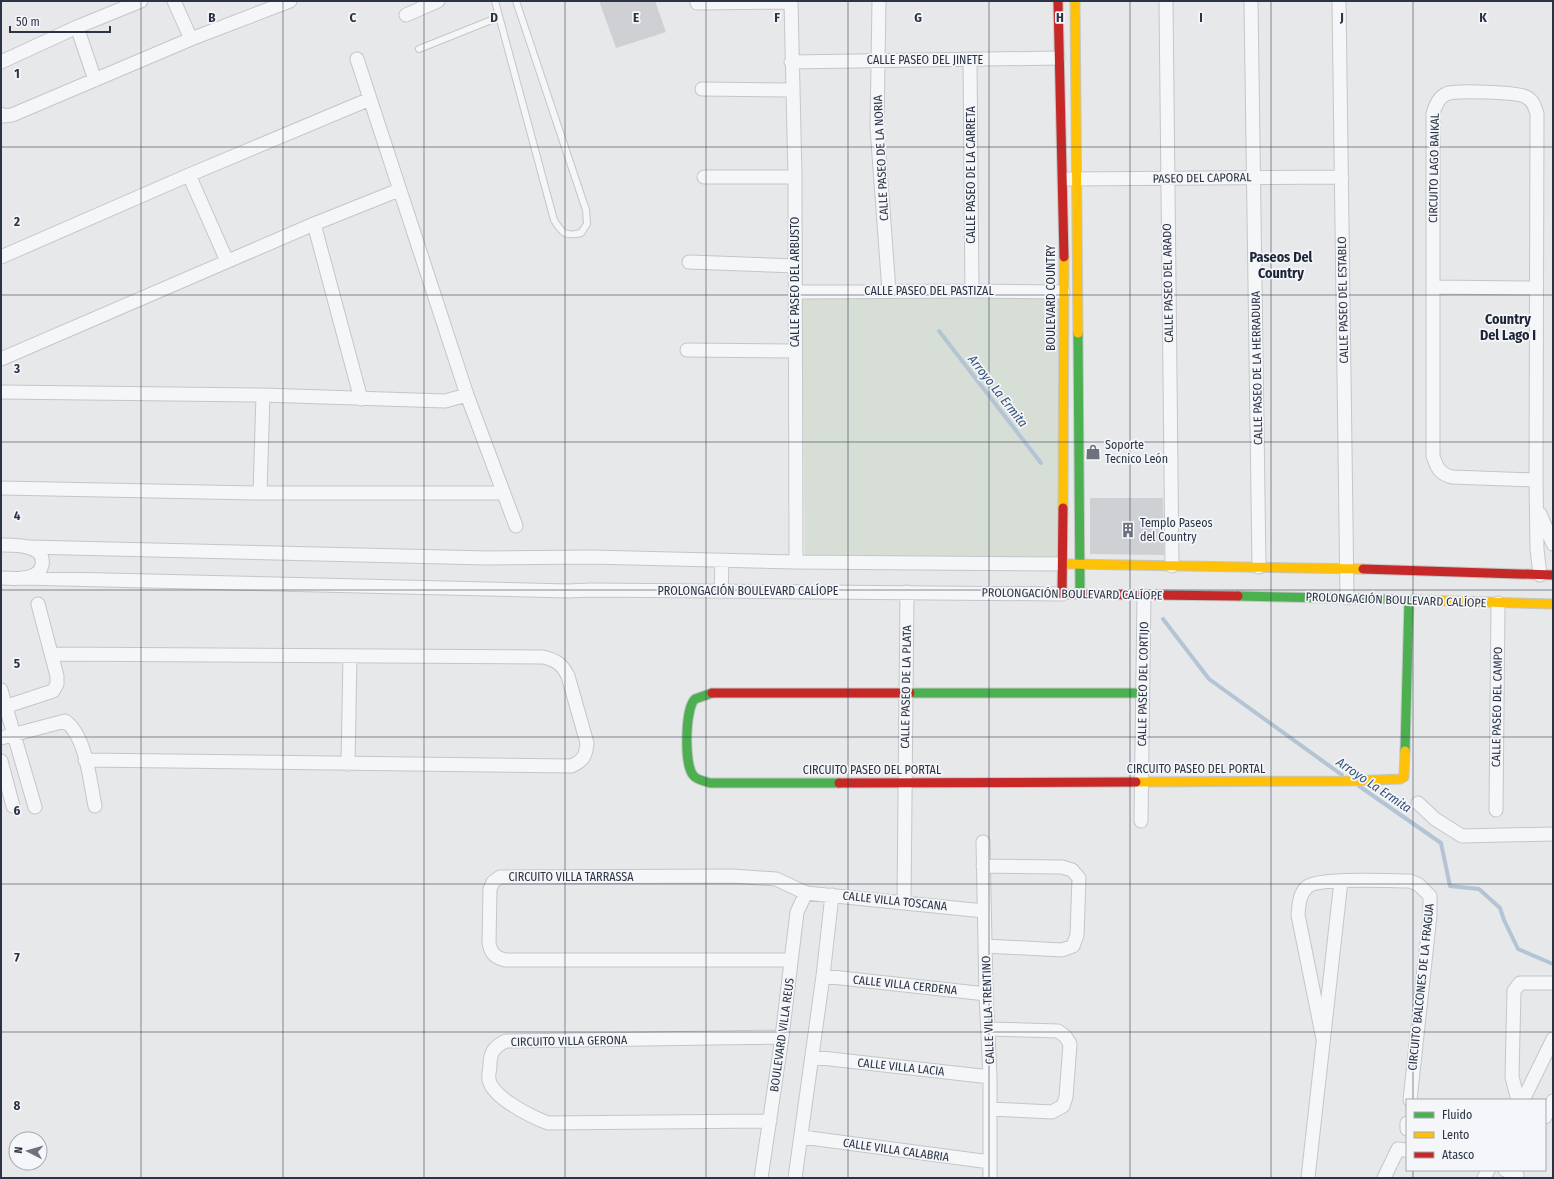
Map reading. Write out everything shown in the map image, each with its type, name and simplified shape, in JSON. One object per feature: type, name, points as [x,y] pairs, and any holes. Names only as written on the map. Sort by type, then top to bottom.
[{"type":"street","points":[[1,62],[77,27],[141,1]]},
{"type":"street","points":[[174,1],[191,39]]},
{"type":"street","points":[[1,114],[4,116],[12,115],[191,39],[290,1]]},
{"type":"street","points":[[406,15],[438,1]]},
{"type":"street","name":"CALLE PASEO DE LA NORIA","points":[[879,1],[877,128],[889,291]]},
{"type":"street","name":"BOULEVARD COUNTRY","points":[[1058,1],[1063,292],[1062,594]]},
{"type":"street","points":[[1075,1],[1078,179],[1080,594]]},
{"type":"street","name":"CALLE PASEO DEL ARADO","points":[[1166,1],[1172,566]]},
{"type":"street","name":"CALLE PASEO DE LA HERRADURA","points":[[1251,1],[1255,177],[1260,567]]},
{"type":"street","name":"CALLE PASEO DEL ESTABLO","points":[[1339,1],[1347,598]]},
{"type":"street","points":[[696,3],[791,2]]},
{"type":"street","name":"CALLE PASEO DEL ARBUSTO","points":[[791,2],[791,62],[795,177],[794,351],[796,562]]},
{"type":"street","points":[[77,27],[95,80]]},
{"type":"street","name":"CALLE PASEO DEL JINETE","points":[[791,62],[1058,58]]},
{"type":"street","points":[[358,59],[399,190],[467,395],[516,526]]},
{"type":"street","name":"CALLE PASEO DE LA CARRETA","points":[[970,60],[972,291]]},
{"type":"street","points":[[702,89],[792,90]]},
{"type":"street","name":"CIRCUITO LAGO BAIKAL","points":[[1536,480],[1452,477],[1444,475],[1437,468],[1433,456],[1433,114],[1437,102],[1446,94],[1457,92],[1517,94],[1527,97],[1534,104],[1537,114],[1537,548],[1547,575]]},
{"type":"street","points":[[1,257],[189,175],[370,99]]},
{"type":"street","points":[[189,175],[227,261]]},
{"type":"street","name":"PASEO DEL CAPORAL","points":[[1062,180],[1342,176]]},
{"type":"street","points":[[704,177],[795,177]]},
{"type":"street","points":[[1,359],[314,224],[399,190]]},
{"type":"street","points":[[314,224],[361,399]]},
{"type":"street","points":[[689,262],[795,266]]},
{"type":"street","points":[[1433,287],[1536,288]]},
{"type":"street","name":"CALLE PASEO DEL PASTIZAL","points":[[795,292],[1063,292]]},
{"type":"street","points":[[687,350],[794,351]]},
{"type":"street","points":[[1,392],[263,395],[445,401],[467,395]]},
{"type":"street","points":[[260,494],[263,395]]},
{"type":"street","points":[[1,488],[260,494],[503,493]]},
{"type":"street","name":"CIRCUITO LAGO BAIKAL","points":[[1537,509],[1553,544]]},
{"type":"street","points":[[1,545],[29,547],[487,558],[591,557],[722,561],[1347,568],[1547,575]]},
{"type":"street","points":[[21,578],[32,576],[42,567],[42,558],[29,547]]},
{"type":"street","points":[[721,592],[722,561]]},
{"type":"street","name":"PROLONGACIÓN BOULEVARD CALÍOPE","points":[[1,578],[568,592],[591,590],[1258,596],[1553,604]]},
{"type":"street","name":"CALLE PASEO DE LA PLATA","points":[[904,902],[907,592]]},
{"type":"street","name":"CALLE PASEO DEL CORTIJO","points":[[1141,821],[1144,596]]},
{"type":"street","name":"CIRCUITO PASEO DEL PORTAL","points":[[1142,692],[905,694],[710,693],[699,696],[691,703],[688,713],[688,767],[692,775],[700,781],[710,783],[1394,780],[1404,776],[1409,600]]},
{"type":"street","name":"CALLE PASEO DEL CAMPO","points":[[1496,810],[1498,603]]},
{"type":"street","points":[[3,708],[54,691],[57,684],[57,676],[52,654],[38,604]]},
{"type":"street","points":[[52,654],[104,653],[543,657],[555,660],[563,666],[568,676],[587,743],[586,755],[580,762],[571,766],[85,760]]},
{"type":"street","points":[[348,764],[350,656]]},
{"type":"street","points":[[1,690],[7,736],[35,807]]},
{"type":"street","points":[[7,736],[64,721],[72,726],[85,760],[95,806]]},
{"type":"street","points":[[1,761],[13,806]]},
{"type":"street","points":[[1418,803],[1434,819],[1462,836],[1553,834]]},
{"type":"street","name":"CALLE VILLA TRENTINO","points":[[983,842],[986,994],[989,1029],[990,1178]]},
{"type":"street","points":[[983,866],[1062,867],[1072,870],[1079,878],[1078,935],[1073,946],[1062,950],[985,946]]},
{"type":"street","name":"CIRCUITO VILLA TARRASSA","points":[[791,960],[505,960],[496,957],[490,952],[490,889],[493,882],[500,878],[732,876],[776,879],[806,893]]},
{"type":"street","name":"CIRCUITO BALCONES DE LA FRAGUA","points":[[1308,1178],[1341,881]]},
{"type":"street","name":"CIRCUITO BALCONES DE LA FRAGUA","points":[[1323,1039],[1298,916],[1299,901],[1302,893],[1308,886],[1317,883],[1341,881],[1410,881],[1419,886],[1430,896],[1430,915],[1410,1099]]},
{"type":"street","name":"CALLE VILLA TOSCANA","points":[[806,893],[984,911]]},
{"type":"street","name":"BOULEVARD VILLA REUS","points":[[761,1178],[782,1037],[797,912],[806,893]]},
{"type":"street","points":[[795,1178],[813,1057],[832,895]]},
{"type":"street","name":"CALLE VILLA CERDENA","points":[[823,976],[986,994]]},
{"type":"street","points":[[1518,1099],[1512,1078],[1514,991],[1520,983],[1553,983]]},
{"type":"street","points":[[989,1029],[1058,1031],[1065,1036],[1070,1044],[1066,1097],[1063,1106],[1052,1112],[990,1109]]},
{"type":"street","name":"CIRCUITO VILLA GERONA","points":[[770,1121],[548,1123],[536,1119],[500,1096],[489,1081],[490,1060],[492,1052],[497,1045],[506,1041],[782,1037]]},
{"type":"street","points":[[1523,1099],[1553,1038]]},
{"type":"street","name":"CALLE VILLA LACIA","points":[[813,1057],[990,1077]]},
{"type":"street","points":[[1546,1115],[1553,1100]]},
{"type":"street","name":"CALLE VILLA CALABRIA","points":[[802,1137],[990,1162]]},
{"type":"street","points":[[1384,1178],[1398,1149],[1406,1150]]},
{"type":"lane","points":[[495,1],[554,220],[561,231],[571,236],[581,233],[587,224],[586,210],[516,1]]},
{"type":"lane","points":[[419,49],[499,17]]},
{"type":"shaded area","points":[[1059,298],[1058,559],[805,557],[802,299]]},
{"type":"building","points":[[599,1],[655,1],[666,32],[616,48]]},
{"type":"building","name":"Templo Paseos del Country","points":[[1090,498],[1163,498],[1164,555],[1090,554]]},
{"type":"waterway","name":"Arroyo La Ermita","points":[[939,331],[1041,463]]},
{"type":"waterway","name":"Arroyo La Ermita","points":[[1163,619],[1209,679],[1342,775]]},
{"type":"waterway","name":"Arroyo La Ermita","points":[[1359,786],[1441,843],[1450,886],[1479,889],[1500,908],[1518,949],[1553,964]]},
{"type":"traffic: fast","points":[[1078,333],[1080,594]]},
{"type":"traffic: fast","points":[[1238,596],[1417,600]]},
{"type":"traffic: fast","points":[[1405,751],[1409,600]]},
{"type":"traffic: fast","points":[[712,693],[695,699],[689,713],[687,736],[688,760],[690,769],[696,778],[710,783],[839,783]]},
{"type":"traffic: fast","points":[[910,693],[1142,693]]},
{"type":"traffic: slow","points":[[1075,1],[1078,333]]},
{"type":"traffic: slow","points":[[1063,508],[1064,257]]},
{"type":"traffic: slow","points":[[1068,564],[1363,569]]},
{"type":"traffic: slow","points":[[1417,600],[1553,604]]},
{"type":"traffic: slow","points":[[1136,782],[1346,781],[1400,779],[1404,777],[1405,751]]},
{"type":"traffic: jam","points":[[1058,1],[1064,257]]},
{"type":"traffic: jam","points":[[1063,508],[1062,594],[1238,596]]},
{"type":"traffic: jam","points":[[1363,569],[1553,575]]},
{"type":"traffic: jam","points":[[712,693],[910,693]]},
{"type":"traffic: jam","points":[[839,783],[1136,782]]},
{"type":"place","name":"Soporte Tecnico León","points":[[1093,452]]},
{"type":"place","name":"Templo Paseos del Country","points":[[1128,530]]},
{"type":"district","name":"Paseos Del Country","points":[[1281,266]]},
{"type":"district","name":"Country Del Lago I","points":[[1508,328]]}]
